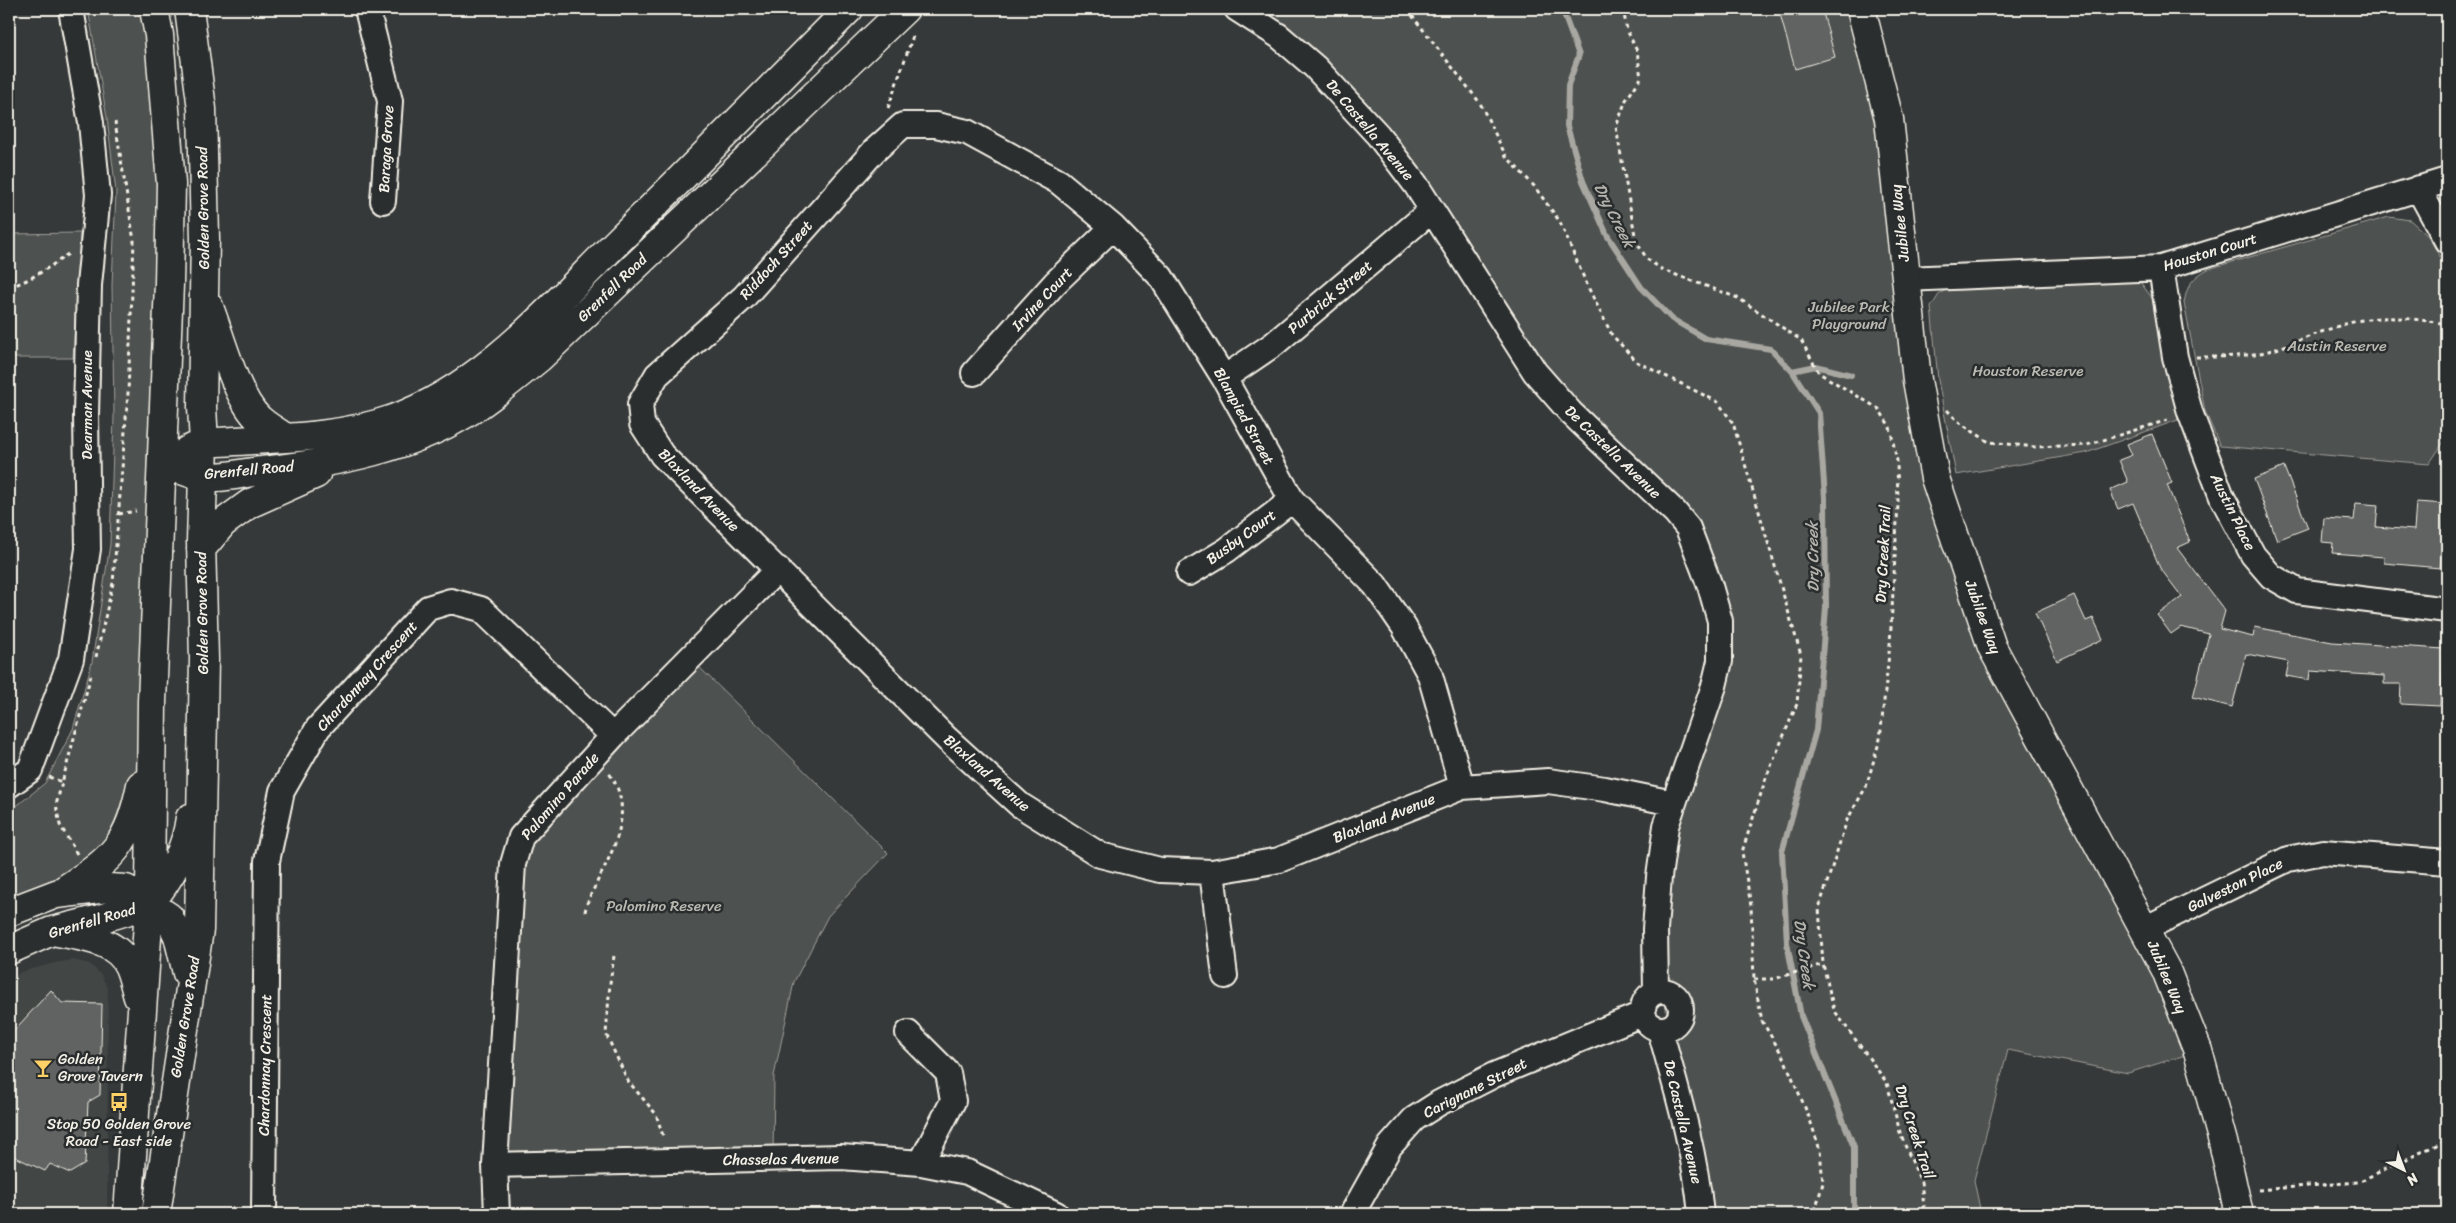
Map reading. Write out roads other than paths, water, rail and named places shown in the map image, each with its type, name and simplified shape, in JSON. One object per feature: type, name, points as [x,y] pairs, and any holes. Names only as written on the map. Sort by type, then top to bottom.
[{"type":"main road","points":[[128,1214],[149,904],[152,734],[171,184],[159,35],[154,9]]},
{"type":"main road","name":"Golden Grove Road","points":[[156,1214],[199,930],[204,659],[201,550],[204,443],[204,292],[202,109],[189,9]]},
{"type":"main road","name":"Grenfell Road","points":[[162,462],[204,443],[356,431],[395,418],[440,398],[516,342],[849,9]]},
{"type":"main road","name":"Grenfell Road","points":[[162,462],[203,477],[316,464],[361,455],[403,441],[474,408],[506,386],[546,351],[905,9]]},
{"type":"main road","name":"Jubilee Way","points":[[1861,9],[1889,119],[1917,380],[1935,478],[1992,647],[2146,928],[2166,970],[2198,1051],[2237,1203]]},
{"type":"main road","points":[[204,292],[246,401],[258,419],[284,437]]},
{"type":"main road","points":[[201,550],[224,523],[249,504],[361,455]]},
{"type":"main road","points":[[149,904],[160,892],[183,849],[189,826],[202,731]]},
{"type":"main road","points":[[56,894],[93,872],[118,848],[135,814],[152,734]]},
{"type":"main road","name":"Grenfell Road","points":[[9,912],[56,894],[108,888],[126,889],[149,904]]},
{"type":"main road","points":[[149,904],[169,917],[178,936],[190,985]]},
{"type":"main road","name":"Grenfell Road","points":[[9,950],[52,931],[149,904]]},
{"type":"main road","points":[[52,931],[100,942],[114,948],[129,966],[142,1011]]},
{"type":"street","name":"Dearman Avenue","points":[[9,785],[30,770],[70,659],[88,550],[86,415],[89,285],[98,195],[91,123],[71,9]]},
{"type":"street","name":"Baraga Grove","points":[[367,9],[390,101],[383,201]]},
{"type":"street","name":"De Castella Avenue","points":[[1237,9],[1278,36],[1341,93],[1385,143],[1432,210],[1534,372],[1571,413],[1675,512],[1688,528],[1697,549],[1720,621],[1720,661],[1714,686],[1666,826],[1659,876],[1655,929],[1656,991]]},
{"type":"street","name":"Riddoch Street","points":[[642,424],[640,404],[657,374],[744,297],[874,151],[903,125],[936,126]]},
{"type":"street","name":"Blampied Street","points":[[936,126],[967,132],[1059,182],[1113,228],[1161,277],[1224,378],[1292,500],[1375,585],[1404,627],[1430,675],[1462,787]]},
{"type":"street","name":"Houston Court","points":[[1905,279],[2161,268],[2447,180]]},
{"type":"street","points":[[2418,188],[2447,241]]},
{"type":"street","name":"Purbrick Street","points":[[1224,378],[1274,344],[1432,210]]},
{"type":"street","name":"Irvine Court","points":[[974,373],[1055,283],[1113,228]]},
{"type":"street","name":"Austin Place","points":[[2161,268],[2175,357],[2190,412],[2222,497],[2253,555],[2271,576],[2297,592],[2447,610]]},
{"type":"street","name":"Blaxland Avenue","points":[[642,424],[662,455],[947,739],[1020,805],[1100,855],[1160,870],[1212,872],[1279,860],[1462,787],[1548,781],[1605,789],[1673,803]]},
{"type":"street","name":"Busby Court","points":[[1189,573],[1227,550],[1292,500]]},
{"type":"street","name":"Palomino Parade","points":[[497,1214],[495,1165],[513,864],[521,837],[613,736],[778,569]]},
{"type":"street","name":"Chardonnay Crescent","points":[[264,1214],[267,861],[282,791],[318,728],[428,608],[451,601],[481,610],[613,736]]},
{"type":"street","name":"Galveston Place","points":[[2146,928],[2288,858],[2323,852],[2447,862]]},
{"type":"street","points":[[1212,872],[1225,976]]},
{"type":"street","points":[[1663,990],[1676,997],[1681,1012],[1675,1025],[1667,1030],[1660,1030],[1647,1024],[1642,1014],[1643,1004],[1648,996],[1656,991],[1663,990]]},
{"type":"street","name":"Carignane Street","points":[[1352,1214],[1390,1146],[1414,1119],[1439,1103],[1494,1075],[1642,1014]]},
{"type":"street","name":"De Castella Avenue","points":[[1660,1030],[1688,1129],[1697,1176],[1701,1214]]},
{"type":"street","points":[[908,1033],[948,1073],[953,1101],[920,1163]]},
{"type":"street","name":"Chasselas Avenue","points":[[495,1165],[841,1157],[920,1163],[967,1172],[1056,1214]]},
{"type":"waterway","name":"Dry Creek","points":[[1562,9],[1579,55],[1568,85],[1567,126],[1583,181],[1607,235],[1641,287],[1672,319],[1706,339],[1771,349],[1792,371],[1819,413],[1825,498],[1826,608],[1816,730],[1782,852],[1787,943],[1801,1016],[1854,1147],[1854,1214]]},
{"type":"waterway","points":[[1792,371],[1816,366],[1851,375]]},
{"type":"place","name":"Golden Grove Tavern","points":[[43,1068]]},
{"type":"place","name":"Stop 50 Golden Grove Road - East side","points":[[119,1102]]},
{"type":"park label","name":"Jubilee Park Playground","points":[[1849,316]]},
{"type":"park label","name":"Austin Reserve","points":[[2337,346]]},
{"type":"park label","name":"Houston Reserve","points":[[2028,371]]},
{"type":"park label","name":"Palomino Reserve","points":[[664,906]]}]
